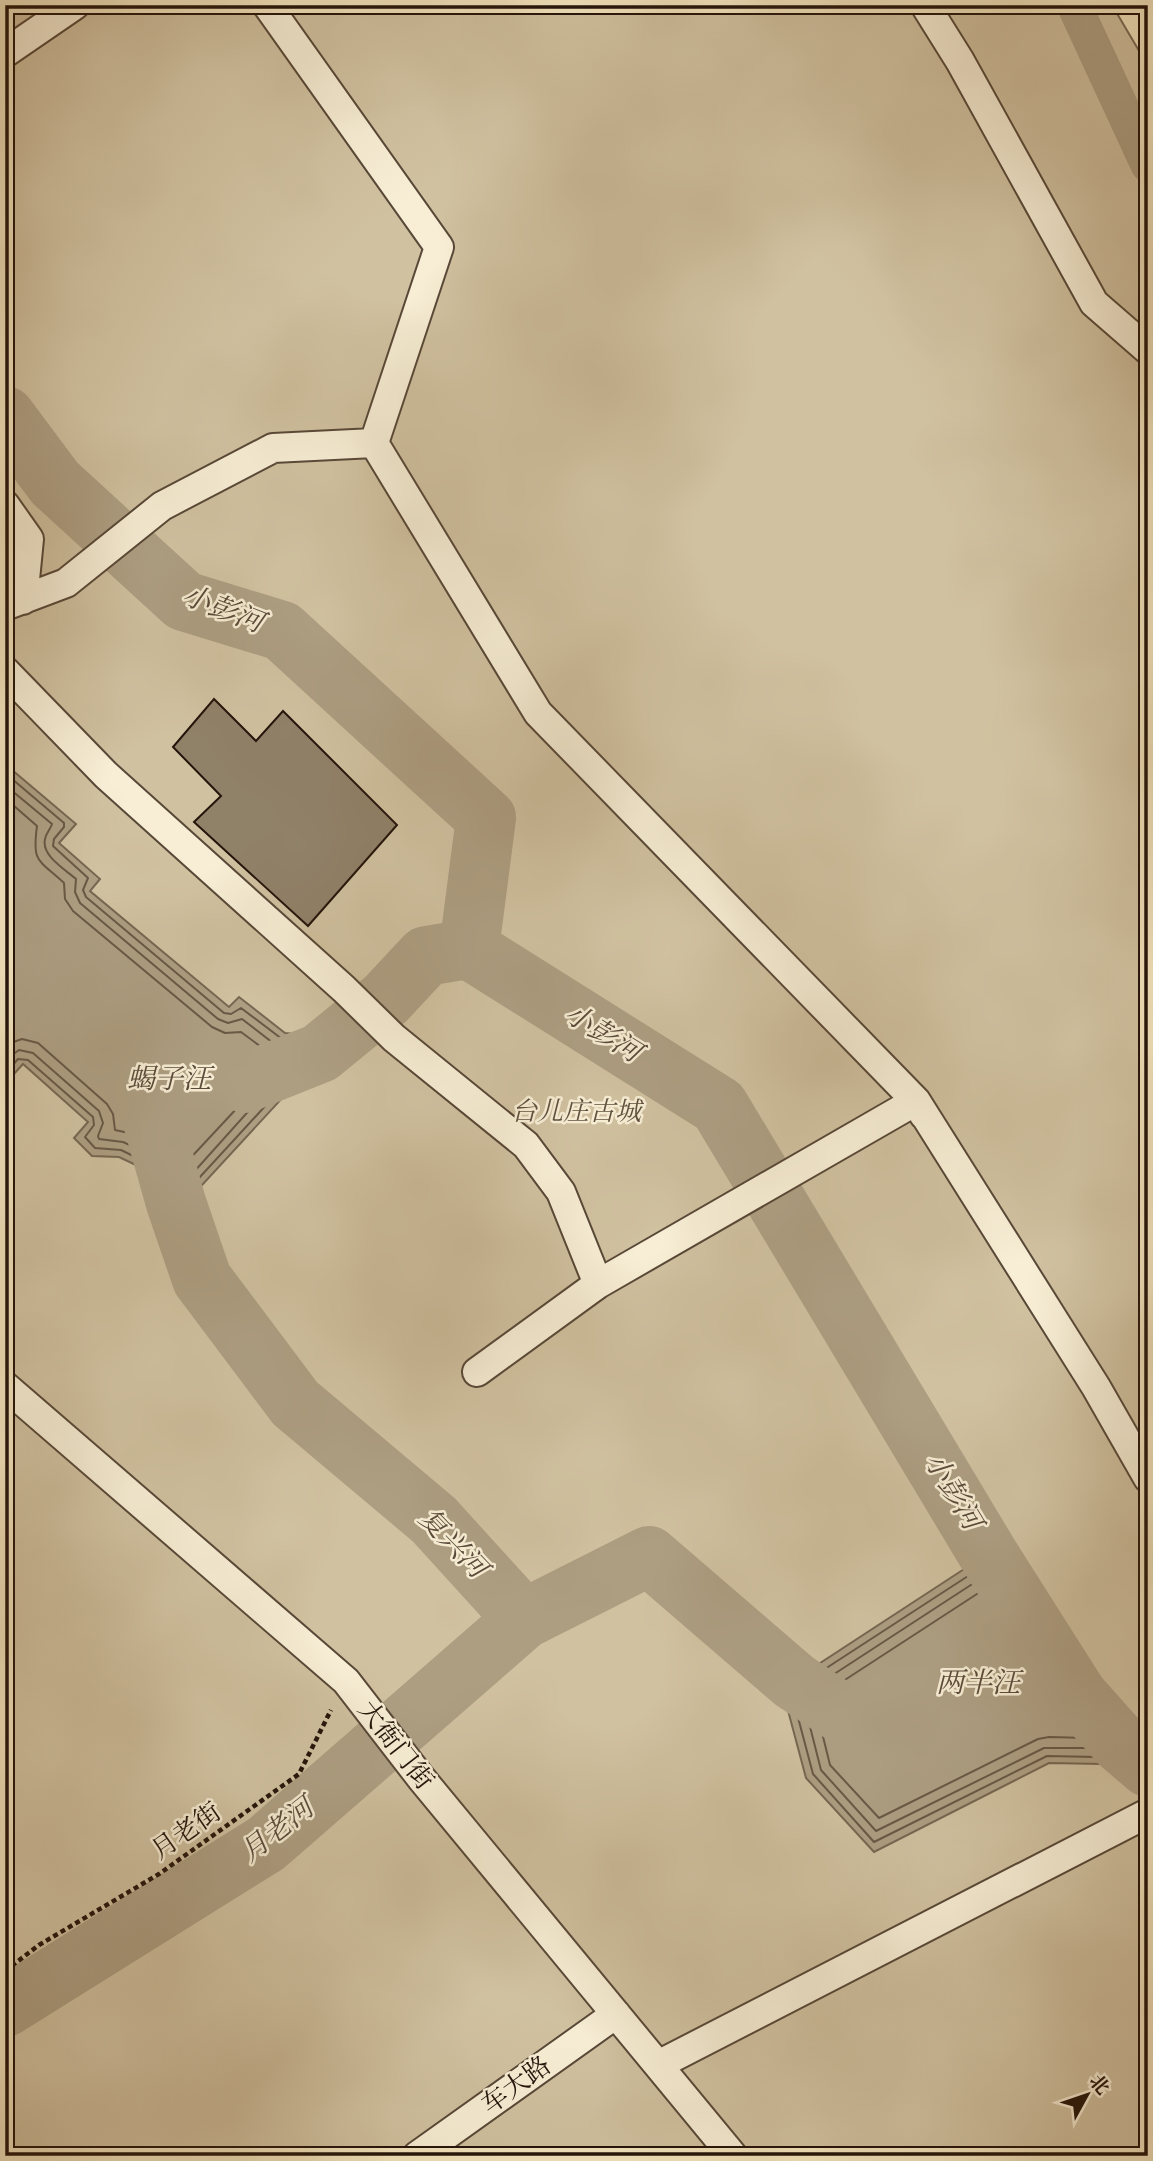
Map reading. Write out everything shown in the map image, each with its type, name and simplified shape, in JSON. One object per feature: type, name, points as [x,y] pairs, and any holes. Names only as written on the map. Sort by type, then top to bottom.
[{"type":"street","points":[[5,53],[75,5]]},
{"type":"street","points":[[267,5],[439,247],[374,443],[538,713],[916,1101],[1096,1387],[1148,1478]]},
{"type":"street","points":[[925,5],[960,61],[1094,303],[1148,350]]},
{"type":"street","points":[[14,603],[66,583],[162,506],[273,448],[374,443]]},
{"type":"street","points":[[5,505],[29,539],[14,603]]},
{"type":"street","points":[[5,671],[106,775],[344,989],[394,1038],[526,1145],[561,1192],[598,1284]]},
{"type":"street","points":[[477,1372],[598,1284],[916,1101]]},
{"type":"street","points":[[916,1101],[1148,1498]]},
{"type":"street","name":"大衙门街","points":[[5,1386],[346,1681],[421,1778],[733,2156]]},
{"type":"street","points":[[658,2065],[1148,1813]]},
{"type":"street","name":"车大路","points":[[417,2156],[616,2014]]},
{"type":"path","name":"月老街","points":[[5,1971],[39,1945],[159,1874],[299,1774],[346,1681]]},
{"type":"green space","name":"台儿庄古城","points":[[5,5],[1112,5],[1148,66],[1148,2156],[5,2156]]},
{"type":"water","name":"蝎子汪","points":[[5,764],[76,824],[59,843],[100,879],[90,891],[229,1007],[239,997],[285,1033],[316,1036],[325,1080],[284,1096],[192,1196],[155,1213],[155,1174],[119,1157],[92,1156],[74,1138],[88,1122],[23,1064],[5,1084]]},
{"type":"water","name":"两半汪","points":[[1007,1541],[1102,1680],[1139,1722],[1101,1764],[1049,1763],[874,1852],[806,1778],[782,1688]]},
{"type":"building","points":[[214,699],[256,741],[283,711],[397,825],[308,926],[194,822],[221,796],[173,747]]},
{"type":"waterway","points":[[1074,5],[1148,165]]},
{"type":"waterway","name":"小彭河","points":[[5,416],[55,483],[184,601],[282,631],[486,818],[469,949],[719,1106],[988,1554],[1078,1696],[1120,1743],[1148,1767]]},
{"type":"waterway","points":[[245,1083],[320,1053],[386,999],[426,956],[469,949]]},
{"type":"waterway","name":"复兴河","points":[[154,1125],[176,1203],[202,1279],[295,1403],[434,1520],[524,1619],[649,1556],[794,1681],[862,1727]]},
{"type":"waterway","name":"月老河","points":[[5,2007],[266,1844],[524,1619]]}]
